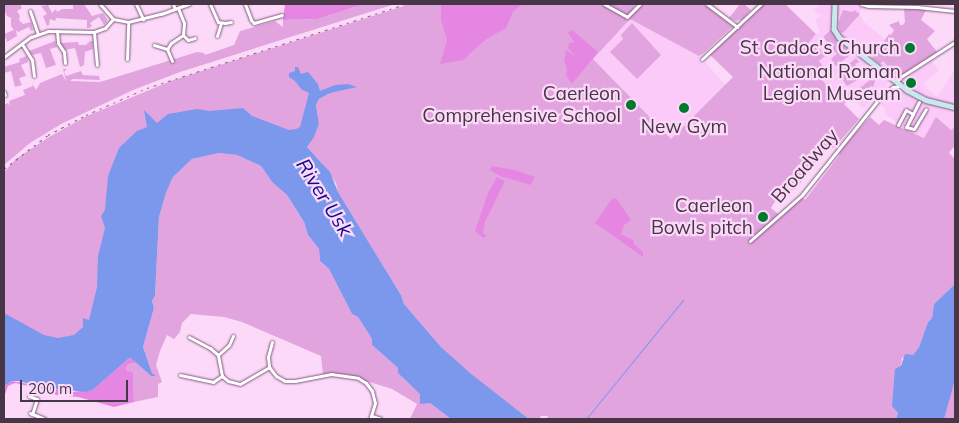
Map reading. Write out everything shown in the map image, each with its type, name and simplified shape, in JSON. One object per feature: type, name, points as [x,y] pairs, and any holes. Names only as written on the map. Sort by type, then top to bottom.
[{"type":"main road","points":[[835,4],[834,28],[839,37],[898,85],[926,100],[955,106]]},
{"type":"street","points":[[100,4],[113,19],[128,22],[143,20],[189,4]]},
{"type":"street","points":[[136,4],[143,20]]},
{"type":"street","points":[[173,4],[184,23],[183,35],[188,40],[195,38]]},
{"type":"street","points":[[210,4],[215,18],[221,23],[231,22]]},
{"type":"street","points":[[245,4],[254,23],[282,16]]},
{"type":"street","points":[[604,4],[627,17],[640,4]]},
{"type":"street","points":[[707,4],[737,27]]},
{"type":"street","points":[[702,59],[761,4]]},
{"type":"street","points":[[861,4],[908,5],[955,11]]},
{"type":"street","points":[[30,11],[38,34]]},
{"type":"street","points":[[4,57],[38,34],[57,31],[94,32],[105,28],[113,19]]},
{"type":"street","points":[[127,59],[128,22]]},
{"type":"street","points":[[217,36],[221,23]]},
{"type":"street","points":[[57,31],[58,43],[64,52],[65,63]]},
{"type":"street","points":[[94,32],[97,65]]},
{"type":"street","points":[[172,61],[168,49],[170,44],[183,35]]},
{"type":"street","points":[[888,90],[898,85],[899,78],[955,42]]},
{"type":"street","points":[[22,44],[32,60],[34,76]]},
{"type":"street","points":[[154,45],[168,49]]},
{"type":"street","points":[[888,90],[891,78]]},
{"type":"street","name":"Broadway","points":[[750,241],[802,195],[888,90]]},
{"type":"street","points":[[919,102],[906,127],[914,129],[926,109]]},
{"type":"street","points":[[898,125],[906,110],[913,114]]},
{"type":"street","points":[[218,355],[230,343],[233,336]]},
{"type":"street","points":[[189,337],[210,348],[218,355],[222,376],[228,381],[240,384],[269,367]]},
{"type":"street","points":[[272,342],[268,357],[269,367],[276,376],[289,381],[323,375],[344,374],[358,378],[366,383],[372,391],[375,403],[371,418],[381,419]]},
{"type":"street","points":[[230,343],[234,346]]},
{"type":"street","points":[[180,376],[213,382],[222,376]]},
{"type":"street","points":[[29,396],[38,399],[31,413],[45,419]]},
{"type":"shaded area","points":[[4,4],[20,4],[22,8],[17,11],[20,16],[19,20],[23,24],[31,22],[33,30],[31,31],[29,27],[18,32],[16,30],[17,36],[7,42],[4,34],[14,30],[11,26],[11,18],[7,16],[4,9]]},
{"type":"shaded area","points":[[73,4],[84,4],[92,16],[103,13],[107,22],[104,25],[99,17],[90,23],[92,26],[87,28],[87,20],[56,18],[55,21],[50,19],[47,26],[43,16],[47,14],[41,6],[48,5],[52,13],[56,9],[57,12],[62,9],[73,9]]},
{"type":"shaded area","points":[[285,4],[364,4],[318,19],[283,20]]},
{"type":"shaded area","points":[[364,4],[395,4],[180,72],[133,90],[61,124],[30,143],[4,165],[4,105],[8,103],[10,106],[9,101],[25,95],[23,90],[33,86],[32,83],[36,90],[40,83],[62,74],[66,81],[63,69],[67,69],[64,72],[66,76],[81,71],[83,75],[99,76],[100,80],[73,79],[70,81],[100,82],[197,52],[204,53],[205,55],[234,45],[240,31],[275,21],[283,27],[283,20],[318,19]]},
{"type":"shaded area","points":[[410,4],[636,4],[629,15],[641,4],[704,4],[733,26],[699,56],[630,19],[593,59],[671,139],[733,77],[709,54],[763,4],[785,4],[816,34],[806,46],[811,51],[817,46],[825,56],[819,61],[823,66],[816,73],[840,101],[850,90],[854,93],[878,73],[873,87],[871,86],[861,93],[859,91],[855,94],[854,101],[850,98],[844,104],[859,119],[834,148],[827,147],[796,189],[784,191],[771,208],[782,217],[800,196],[805,200],[839,156],[840,150],[870,117],[879,125],[884,120],[924,138],[936,117],[951,130],[955,127],[955,145],[949,153],[955,159],[955,284],[934,304],[932,318],[928,322],[919,347],[913,355],[902,358],[901,366],[896,373],[894,404],[898,413],[896,419],[547,419],[548,416],[541,416],[539,419],[529,419],[470,374],[441,347],[404,304],[401,295],[338,192],[336,183],[323,164],[307,147],[319,124],[316,105],[319,99],[329,93],[318,96],[306,136],[197,122],[95,343],[4,338],[4,172],[16,159],[49,137],[87,116],[171,81]]},
{"type":"shaded area","points":[[522,4],[513,12],[506,28],[486,39],[463,60],[440,64],[447,40],[441,20],[441,5]]},
{"type":"shaded area","points":[[740,4],[744,4],[751,10],[743,19],[736,21],[729,18]]},
{"type":"shaded area","points":[[821,4],[862,4],[860,15],[863,21],[885,39],[872,58],[883,61],[898,77],[908,73],[911,75],[931,60],[939,71],[925,82],[924,86],[937,97],[955,69],[955,135],[936,117],[924,138],[895,124],[896,122],[884,113],[886,110],[878,101],[894,84],[889,79],[885,90],[863,108],[850,98],[844,105],[768,87],[816,34],[820,32],[815,20],[822,15],[819,15],[814,9]]},
{"type":"shaded area","points":[[911,7],[926,10],[921,20],[935,31],[927,39],[937,52],[898,78],[883,61],[880,64],[872,58],[894,30],[889,25],[899,21],[900,25],[903,25],[905,22],[904,8]]},
{"type":"shaded area","points":[[843,10],[853,12],[854,10],[860,14],[843,33],[840,32],[838,23]]},
{"type":"shaded area","name":"Caerleon Comprehensive School","points":[[630,18],[699,56],[726,85],[671,139],[548,155],[593,59]]},
{"type":"shaded area","points":[[632,23],[661,55],[637,79],[610,52],[623,39],[621,35]]},
{"type":"shaded area","points":[[572,30],[598,52],[572,84],[566,75],[567,69],[564,61],[566,50],[575,56],[568,48],[569,43],[574,42],[568,33]]},
{"type":"shaded area","points":[[831,30],[836,38],[854,52],[836,66],[831,59],[837,54],[823,37]]},
{"type":"shaded area","points":[[55,41],[57,47],[50,49],[56,65],[46,68],[41,53],[32,55],[29,51]]},
{"type":"shaded area","points":[[93,41],[93,49],[85,52],[84,65],[80,67],[75,48],[64,50],[60,43],[78,42],[79,45],[86,45]]},
{"type":"shaded area","points":[[27,56],[28,62],[21,65],[26,76],[19,78],[22,85],[15,87],[11,71],[4,73],[4,67],[20,62],[19,59]]},
{"type":"shaded area","points":[[856,58],[859,62],[855,64],[857,68],[853,72],[859,79],[847,86],[838,74]]},
{"type":"shaded area","points":[[219,153],[237,155],[261,166],[272,182],[287,195],[304,222],[308,235],[319,249],[320,261],[329,269],[352,314],[358,317],[372,339],[372,345],[398,368],[402,377],[421,394],[422,403],[430,403],[451,419],[410,419],[417,404],[392,389],[344,374],[323,375],[321,356],[242,322],[224,317],[191,314],[182,323],[180,332],[174,339],[167,335],[160,351],[156,365],[162,382],[158,384],[158,397],[134,402],[133,372],[126,370],[126,367],[129,364],[137,363],[151,376],[155,376],[152,373],[143,347],[154,308],[152,301],[155,296],[159,217],[166,193],[173,177],[192,159]]},
{"type":"shaded area","points":[[492,166],[515,170],[535,177],[531,185],[500,176],[490,170]]},
{"type":"shaded area","points":[[497,177],[505,181],[485,222],[483,233],[487,236],[483,238],[475,231],[488,193]]},
{"type":"shaded area","points":[[616,198],[631,220],[624,225],[621,234],[633,240],[634,244],[643,252],[643,257],[595,223],[611,200]]},
{"type":"shaded area","points":[[132,358],[137,363],[129,364],[126,370],[133,372],[134,402],[114,407],[78,397],[56,395],[46,390],[15,383],[8,386],[4,397],[4,386],[12,381],[73,392],[94,389],[128,359]]},
{"type":"shaded area","points":[[955,380],[955,419],[944,419],[947,406]]},
{"type":"water","name":"River Usk","points":[[295,67],[298,67],[301,74],[308,72],[318,84],[320,91],[335,85],[348,84],[357,87],[330,93],[319,99],[316,105],[319,124],[314,137],[307,147],[330,172],[338,192],[401,295],[404,304],[441,347],[470,373],[529,419],[451,419],[430,403],[420,404],[420,394],[398,373],[398,368],[372,345],[372,339],[358,317],[352,314],[329,269],[320,261],[319,249],[308,235],[304,222],[287,195],[272,182],[261,166],[237,155],[219,153],[192,159],[173,177],[159,217],[155,296],[152,301],[154,308],[143,347],[152,373],[156,376],[151,376],[131,358],[94,389],[86,392],[48,388],[18,381],[12,381],[4,386],[4,313],[44,335],[58,338],[74,335],[83,327],[83,318],[89,320],[97,287],[98,256],[105,228],[101,216],[105,210],[108,176],[119,148],[137,131],[147,127],[144,110],[157,123],[168,114],[197,109],[209,111],[243,108],[252,116],[289,130],[296,129],[300,127],[309,93],[301,89],[289,77],[289,73],[295,71]]},
{"type":"water","points":[[955,284],[955,380],[944,419],[896,419],[898,413],[892,406],[895,369],[901,366],[905,354],[913,355],[919,347],[928,322],[932,318],[934,304]]},
{"type":"waterway","points":[[586,419],[683,300]]},
{"type":"railway","points":[[4,169],[48,135],[86,115],[147,88],[406,4]]},
{"type":"place","name":"St Cadoc's Church","points":[[910,48]]},
{"type":"place","name":"National Roman Legion Museum","points":[[911,83]]},
{"type":"place","name":"Caerleon Comprehensive School","points":[[631,105]]},
{"type":"place","name":"New Gym","points":[[684,108]]},
{"type":"place","name":"Caerleon Bowls pitch","points":[[763,217]]}]
